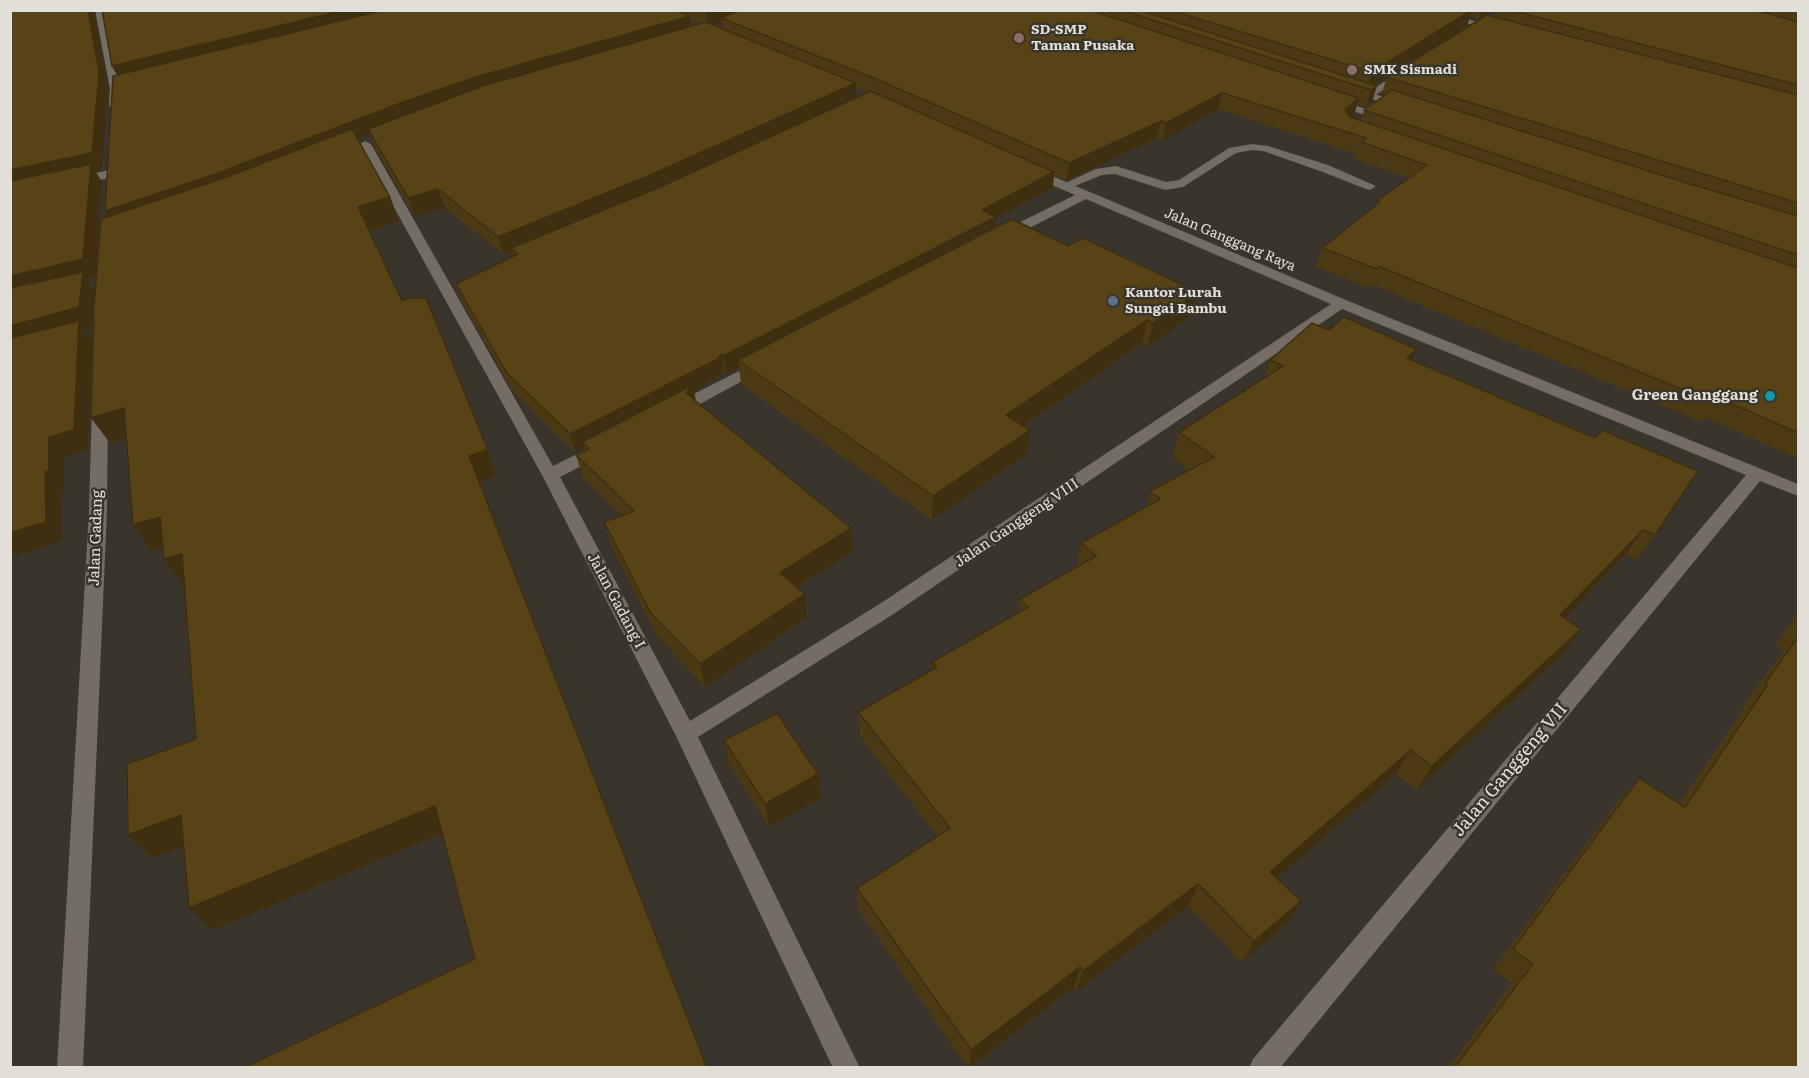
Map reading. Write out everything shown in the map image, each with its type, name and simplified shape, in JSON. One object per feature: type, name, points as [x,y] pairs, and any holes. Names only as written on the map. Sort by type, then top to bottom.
[{"type":"street","points":[[100,10],[121,88],[113,121]]},
{"type":"street","points":[[1426,10],[1477,28],[1504,32]]},
{"type":"street","points":[[1477,28],[1496,15]]},
{"type":"street","points":[[1335,85],[1368,95],[1416,66]]},
{"type":"street","points":[[1368,95],[1372,109]]},
{"type":"street","points":[[1324,99],[1372,109],[1418,111]]},
{"type":"street","name":"Jalan Gadang I","points":[[366,144],[452,285],[686,734],[847,1068]]},
{"type":"street","points":[[1065,186],[1100,172],[1116,170],[1165,186],[1183,183],[1233,150],[1252,147],[1264,148],[1370,186]]},
{"type":"street","name":"Jalan Ganggang Raya","points":[[1024,168],[1341,303],[1798,490]]},
{"type":"street","points":[[66,183],[110,174]]},
{"type":"street","points":[[993,241],[1084,195]]},
{"type":"street","name":"Jalan Ganggeng VIII","points":[[686,734],[885,610],[1341,303]]},
{"type":"street","points":[[664,416],[769,360]]},
{"type":"street","name":"Jalan Gadang","points":[[70,1068],[98,510],[100,391]]},
{"type":"street","points":[[550,476],[611,444]]},
{"type":"street","name":"Jalan Ganggeng VII","points":[[1262,1068],[1757,473]]},
{"type":"building","points":[[10,10],[88,10],[99,73],[92,153],[10,170]]},
{"type":"building","points":[[102,10],[345,10],[112,66]]},
{"type":"building","points":[[384,10],[677,10],[690,16],[473,78],[398,104],[218,173],[105,211],[113,76]]},
{"type":"building","points":[[741,10],[1090,10],[1359,98],[1345,109],[1350,117],[1798,268],[1798,433],[1719,398],[1716,403],[1378,266],[1377,269],[1322,248],[1380,202],[1377,201],[1427,165],[1361,142],[1366,138],[1222,93],[1166,123],[1161,121],[1069,163],[876,79],[721,18]]},
{"type":"building","points":[[1121,10],[1139,10],[1377,86],[1371,90]]},
{"type":"building","points":[[1170,10],[1472,10],[1372,72]]},
{"type":"building","points":[[1510,10],[1755,10],[1798,22],[1798,85]]},
{"type":"building","points":[[1487,15],[1798,95],[1798,203],[1387,77]]},
{"type":"building","points":[[706,22],[856,83],[648,176],[498,237],[438,189],[408,198],[368,129],[483,86]]},
{"type":"building","points":[[1392,90],[1798,216],[1798,255],[1364,110]]},
{"type":"building","points":[[871,91],[1054,172],[982,210],[996,217],[723,356],[721,354],[718,359],[570,434],[507,373],[456,284],[518,254],[511,248],[658,188]]},
{"type":"building","points":[[352,129],[390,197],[358,207],[402,301],[408,298],[426,298],[488,450],[469,456],[707,1068],[243,1068],[475,959],[435,806],[189,908],[181,815],[128,835],[127,764],[196,739],[182,554],[164,559],[160,517],[133,525],[124,408],[91,418],[94,306],[101,219],[224,178]]},
{"type":"building","points":[[91,164],[83,259],[10,276],[10,181]]},
{"type":"building","points":[[1012,219],[1068,246],[1083,238],[1198,292],[1153,323],[1147,320],[1006,415],[1030,430],[933,496],[738,360]]},
{"type":"building","points":[[83,272],[79,307],[10,326],[10,288]]},
{"type":"building","points":[[1344,317],[1417,349],[1407,358],[1595,438],[1602,430],[1698,471],[1655,535],[1643,530],[1560,615],[1581,629],[1432,766],[1411,750],[1270,872],[1301,901],[1254,941],[1198,884],[1083,971],[1080,967],[971,1050],[857,888],[950,828],[858,712],[937,667],[932,662],[1028,607],[1020,599],[1096,556],[1081,543],[1160,499],[1150,491],[1214,457],[1179,432],[1283,366],[1270,360],[1312,323],[1329,330]]},
{"type":"building","points":[[79,321],[74,430],[49,437],[49,471],[45,472],[46,522],[10,533],[10,338]]},
{"type":"building","points":[[693,385],[686,393],[851,528],[780,573],[805,594],[700,664],[650,612],[604,522],[634,511],[576,455],[589,449],[582,442]]},
{"type":"building","points":[[1798,637],[1798,1068],[1454,1068],[1533,964],[1513,949],[1639,778],[1685,807],[1768,684],[1765,683]]},
{"type":"building","points":[[777,713],[818,774],[765,804],[724,740]]},
{"type":"place","name":"SD-SMP Taman Pusaka","points":[[1019,38]]},
{"type":"place","name":"SMK Sismadi","points":[[1352,70]]},
{"type":"place","name":"Kantor Lurah Sungai Bambu","points":[[1113,301]]},
{"type":"place","name":"Green Ganggang","points":[[1770,396]]}]
